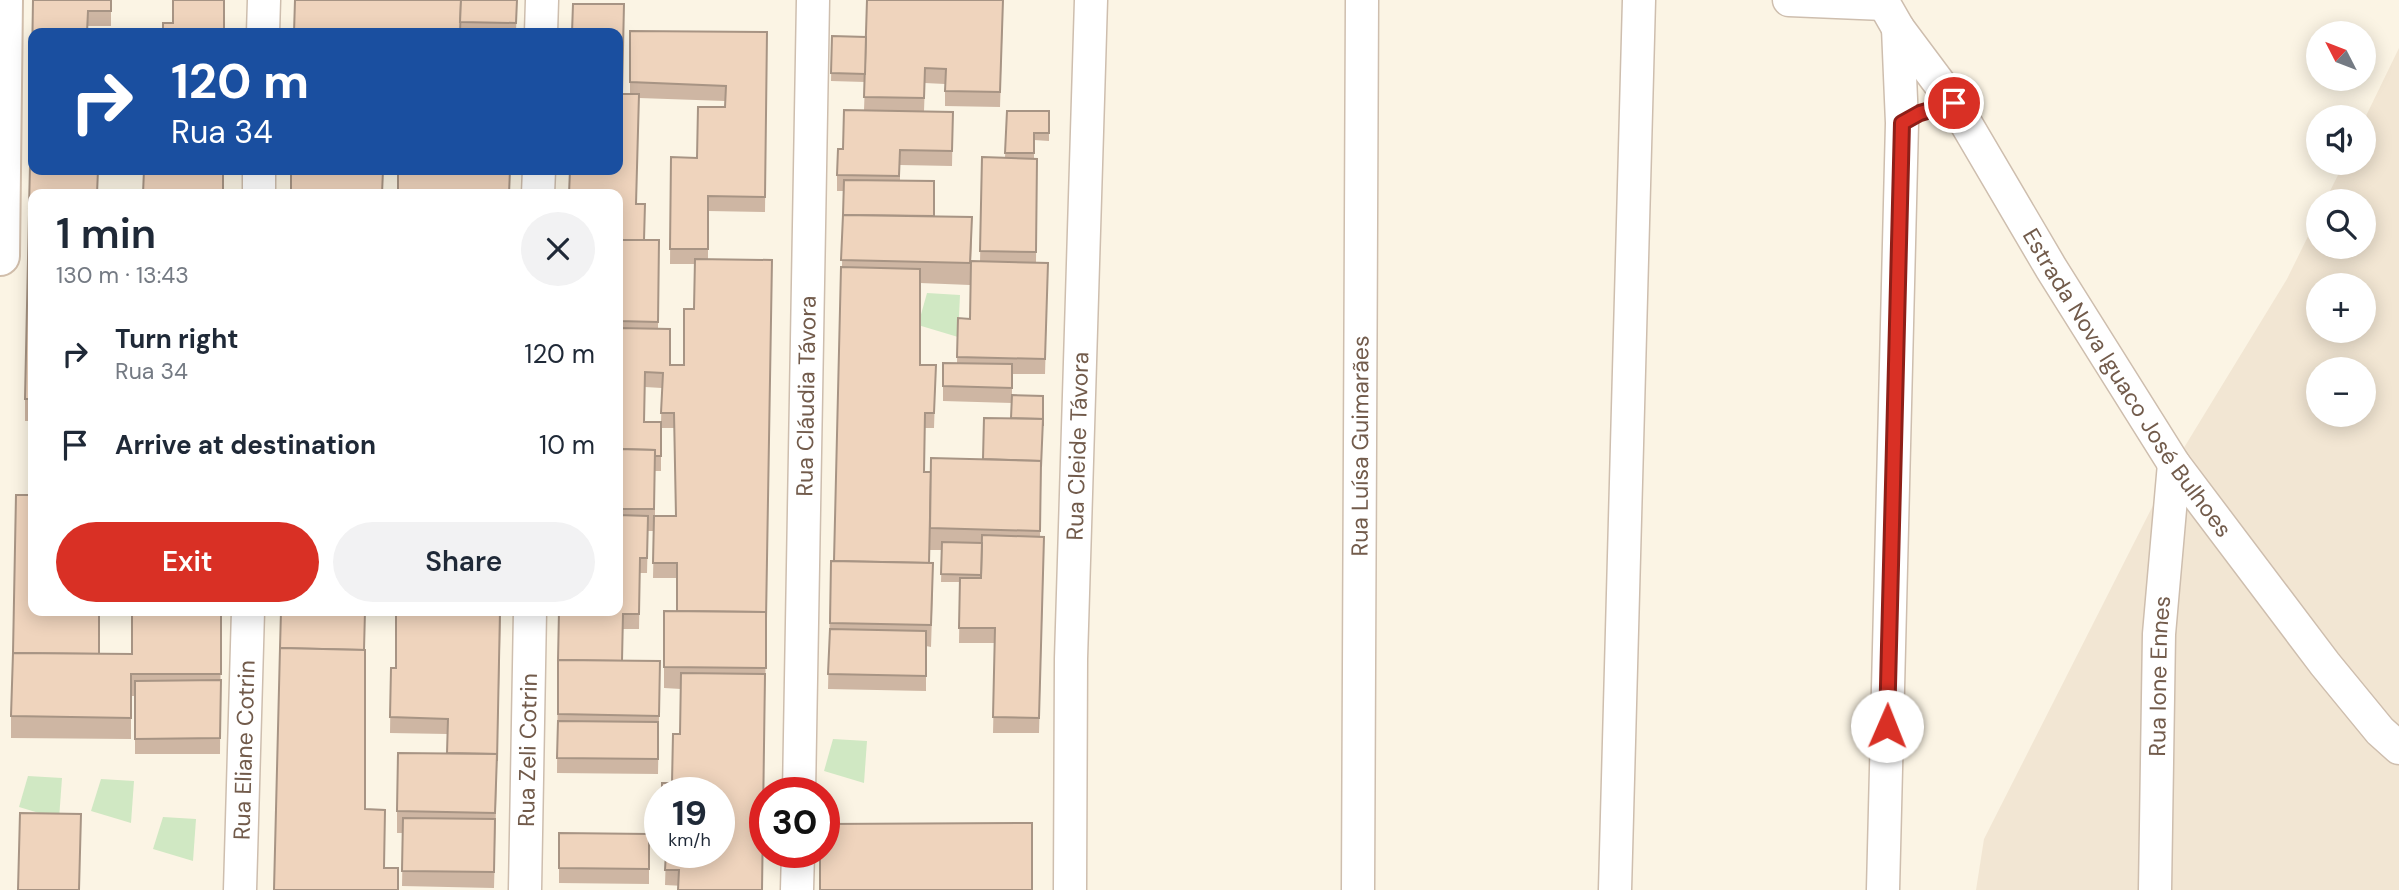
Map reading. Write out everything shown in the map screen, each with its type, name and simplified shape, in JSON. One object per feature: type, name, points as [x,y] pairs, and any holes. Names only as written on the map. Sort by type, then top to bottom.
[{"type":"main road","points":[[0,256],[3,0]]},
{"type":"street","points":[[263,28],[264,0]]},
{"type":"street","points":[[541,28],[542,0]]},
{"type":"street","name":"Rua Cláudia Távora","points":[[799,777],[813,0]]},
{"type":"street","name":"Rua Cleide Távora","points":[[1070,890],[1071,659],[1091,0]]},
{"type":"street","name":"Rua Luísa Guimarães","points":[[1358,890],[1362,0]]},
{"type":"street","points":[[1615,890],[1639,0]]},
{"type":"street","points":[[1789,0],[1888,11],[1902,123],[1883,890]]},
{"type":"street","name":"Estrada Nova Iguaco José Bulhoes","points":[[1888,11],[1954,103],[2051,268],[2174,464],[2325,664],[2380,731],[2399,748]]},
{"type":"street","points":[[1902,123],[1920,113],[1954,103]]},
{"type":"street","name":"Rua Ione Ennes","points":[[2155,890],[2159,634],[2174,464]]},
{"type":"street","name":"Rua Eliane Cotrin","points":[[240,890],[248,616]]},
{"type":"street","name":"Rua Zeli Cotrin","points":[[525,890],[530,616]]},
{"type":"street","points":[[797,890],[798,868]]},
{"type":"shaded area","points":[[2399,48],[2399,890],[1976,890],[1984,839],[2174,464],[2287,279],[2306,240],[2306,259],[2376,259],[2376,189],[2331,189],[2338,175],[2376,175],[2376,105],[2371,105]]},
{"type":"green space","points":[[927,293],[960,295],[958,337],[918,325]]},
{"type":"green space","points":[[833,739],[867,741],[864,783],[824,771]]},
{"type":"green space","points":[[28,776],[62,778],[59,819],[19,807]]},
{"type":"green space","points":[[101,779],[134,781],[131,823],[91,811]]},
{"type":"green space","points":[[163,817],[196,819],[193,861],[153,849]]},
{"type":"building","points":[[33,0],[111,0],[111,11],[88,11],[87,28],[33,28]]},
{"type":"building","points":[[173,0],[224,0],[224,28],[163,28],[163,23],[173,23]]},
{"type":"building","points":[[295,0],[461,0],[460,28],[294,28]]},
{"type":"building","points":[[461,0],[517,0],[516,23],[460,22]]},
{"type":"building","points":[[867,0],[1003,0],[1000,92],[945,91],[946,69],[925,68],[924,98],[864,97]]},
{"type":"building","points":[[573,4],[624,4],[623,49],[623,28],[572,28]]},
{"type":"building","points":[[630,31],[767,32],[765,197],[708,196],[708,249],[670,249],[671,157],[697,158],[698,107],[725,107],[726,86],[630,82]]},
{"type":"building","points":[[832,36],[866,37],[865,74],[831,73]]},
{"type":"building","points":[[623,94],[639,94],[636,204],[645,204],[644,240],[623,240],[623,189],[569,189],[570,175],[623,175]]},
{"type":"building","points":[[844,110],[953,112],[952,151],[900,150],[899,176],[837,175],[838,149],[843,149]]},
{"type":"building","points":[[1007,111],[1049,111],[1049,133],[1034,133],[1034,153],[1005,153]]},
{"type":"building","points":[[982,157],[1037,159],[1036,252],[980,251]]},
{"type":"building","points":[[30,175],[98,175],[97,189],[29,189]]},
{"type":"building","points":[[144,175],[223,175],[223,189],[143,189]]},
{"type":"building","points":[[291,175],[383,175],[382,189],[291,189]]},
{"type":"building","points":[[398,175],[510,175],[509,189],[398,189]]},
{"type":"building","points":[[844,180],[934,181],[934,216],[843,215]]},
{"type":"building","points":[[843,215],[972,217],[970,263],[841,260]]},
{"type":"building","points":[[623,240],[659,240],[658,322],[623,321]]},
{"type":"building","points":[[28,259],[28,399],[25,399]]},
{"type":"building","points":[[695,259],[772,260],[766,619],[766,612],[677,611],[677,563],[653,563],[654,516],[676,516],[674,413],[661,413],[663,373],[645,372],[644,422],[661,422],[661,456],[655,456],[655,450],[623,449],[623,328],[670,329],[670,365],[684,365],[684,309],[694,309]]},
{"type":"building","points":[[971,261],[1048,263],[1045,359],[957,357],[958,318],[970,319]]},
{"type":"building","points":[[841,267],[920,269],[920,365],[936,365],[934,413],[925,413],[924,472],[931,472],[929,563],[834,561]]},
{"type":"building","points":[[943,363],[1012,364],[1012,388],[943,386]]},
{"type":"building","points":[[1012,395],[1043,396],[1043,419],[1011,418]]},
{"type":"building","points":[[984,418],[1043,419],[1041,467],[1041,461],[983,459]]},
{"type":"building","points":[[623,449],[655,450],[654,509],[623,509]]},
{"type":"building","points":[[931,458],[1041,461],[1040,531],[930,528]]},
{"type":"building","points":[[16,495],[28,495],[28,616],[99,616],[99,654],[13,653]]},
{"type":"building","points":[[623,515],[648,516],[647,558],[640,558],[639,614],[623,614]]},
{"type":"building","points":[[982,535],[1044,537],[1039,718],[993,717],[995,628],[959,628],[960,578],[981,578]]},
{"type":"building","points":[[942,542],[982,543],[981,575],[941,574]]},
{"type":"building","points":[[831,561],[933,563],[931,625],[830,623]]},
{"type":"building","points":[[664,611],[766,612],[766,668],[664,667]]},
{"type":"building","points":[[132,616],[221,616],[221,674],[131,674],[131,718],[11,716],[13,653],[132,654]]},
{"type":"building","points":[[281,616],[365,616],[364,650],[280,648]]},
{"type":"building","points":[[396,616],[500,616],[497,761],[497,754],[447,753],[448,719],[390,717],[391,668],[396,668]]},
{"type":"building","points":[[559,616],[623,616],[622,661],[558,660]]},
{"type":"building","points":[[830,629],[926,631],[926,676],[828,674]]},
{"type":"building","points":[[280,648],[365,650],[365,809],[385,810],[384,868],[398,868],[398,890],[274,890]]},
{"type":"building","points":[[558,660],[660,661],[659,716],[558,714]]},
{"type":"building","points":[[681,673],[765,674],[764,777],[749,777],[749,868],[762,868],[762,890],[678,890],[679,870],[665,870],[735,868],[735,777],[672,777],[673,734],[680,734]]},
{"type":"building","points":[[221,680],[220,738],[135,739],[135,681]]},
{"type":"building","points":[[558,721],[658,722],[658,759],[557,758]]},
{"type":"building","points":[[398,753],[497,754],[495,813],[397,811]]},
{"type":"building","points":[[20,813],[81,814],[79,890],[18,890]]},
{"type":"building","points":[[403,818],[495,819],[494,872],[402,871]]},
{"type":"building","points":[[1032,823],[1032,890],[820,890],[820,868],[840,868],[840,824]]},
{"type":"building","points":[[559,833],[644,834],[644,868],[649,869],[559,868]]},
{"type":"route","points":[[1887,726],[1902,123],[1920,113],[1954,103]]}]
